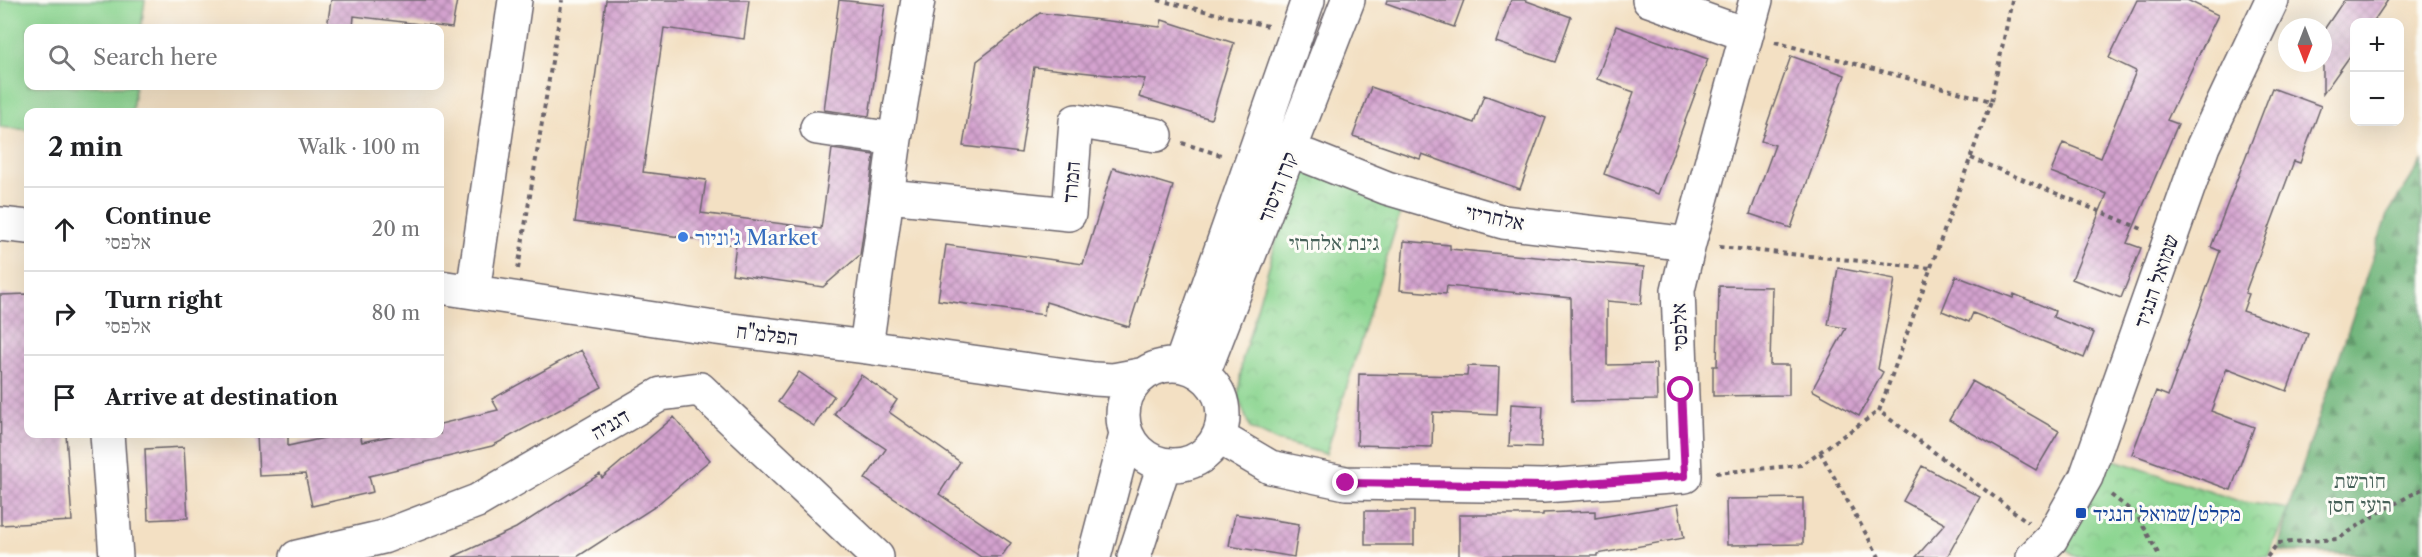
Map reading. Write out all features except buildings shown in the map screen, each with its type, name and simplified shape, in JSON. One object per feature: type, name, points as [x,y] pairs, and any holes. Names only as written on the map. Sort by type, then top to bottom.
[{"type":"street","points":[[473,292],[514,0]]},
{"type":"street","points":[[867,347],[895,139],[918,0]]},
{"type":"street","name":"קרן היסוד","points":[[1192,369],[1252,163],[1308,0]]},
{"type":"street","name":"קרן היסוד","points":[[1192,369],[1348,0]]},
{"type":"street","points":[[1648,0],[1745,34]]},
{"type":"street","name":"אלפסי","points":[[1685,476],[1678,290],[1756,0]]},
{"type":"street","name":"שמואל הנגיד","points":[[2042,548],[2086,477],[2203,146],[2272,0]]},
{"type":"street","name":"המרד","points":[[888,195],[1069,214],[1076,121],[1156,135]]},
{"type":"street","points":[[817,128],[895,139]]},
{"type":"street","name":"אלחריזי","points":[[1309,157],[1387,188],[1503,222],[1689,244]]},
{"type":"street","points":[[0,224],[24,227]]},
{"type":"street","name":"הפלמ\"ח","points":[[444,288],[708,327],[1094,379],[1113,380],[1140,375]]},
{"type":"street","points":[[1094,379],[1110,389],[1124,426],[1135,449],[1148,459],[1164,465],[1181,465],[1196,460],[1209,450],[1223,424],[1224,409],[1214,384],[1192,369],[1166,364],[1140,375],[1130,388],[1124,402],[1124,426],[1094,557]]},
{"type":"street","name":"דגניה","points":[[297,557],[383,537],[477,501],[661,394],[700,389],[877,557]]},
{"type":"street","points":[[1218,437],[1270,467],[1346,483],[1543,486],[1685,476]]},
{"type":"street","points":[[107,438],[116,557]]},
{"type":"street","points":[[1134,557],[1164,465]]},
{"type":"path","points":[[514,297],[562,0]]},
{"type":"path","points":[[1158,0],[1280,29],[1298,31]]},
{"type":"path","points":[[1685,476],[1802,465],[1879,411],[1991,101],[2012,0]]},
{"type":"path","points":[[1745,34],[1991,101]]},
{"type":"path","points":[[1156,135],[1252,163]]},
{"type":"path","points":[[1971,158],[2170,241]]},
{"type":"path","points":[[1689,244],[1931,268]]},
{"type":"path","points":[[1879,411],[2042,548]]},
{"type":"path","points":[[1820,452],[1879,557]]},
{"type":"path","points":[[2086,477],[2137,515],[2160,557]]},
{"type":"path","points":[[2267,557],[2278,543],[2338,539],[2378,513],[2422,489]]},
{"type":"green space","points":[[0,0],[145,0],[142,24],[24,24],[24,90],[135,90],[132,108],[24,108],[24,130],[0,127]]},
{"type":"green space","name":"חורשת רועי חסן","points":[[2422,161],[2422,557],[2278,551],[2288,509],[2387,215]]},
{"type":"green space","name":"גינת אלחרזי","points":[[1298,164],[1404,201],[1326,454],[1277,441],[1250,428],[1238,397],[1242,361]]},
{"type":"green space","points":[[2108,458],[2239,501],[2288,509],[2268,557],[2076,557],[2066,549]]},
{"type":"place","name":"ג'וניור Market","points":[[683,237]]},
{"type":"place","name":"מקלט/שמואל הנגיד","points":[[2081,513]]},
{"type":"route","points":[[1346,483],[1543,486],[1685,476],[1681,390]]}]
